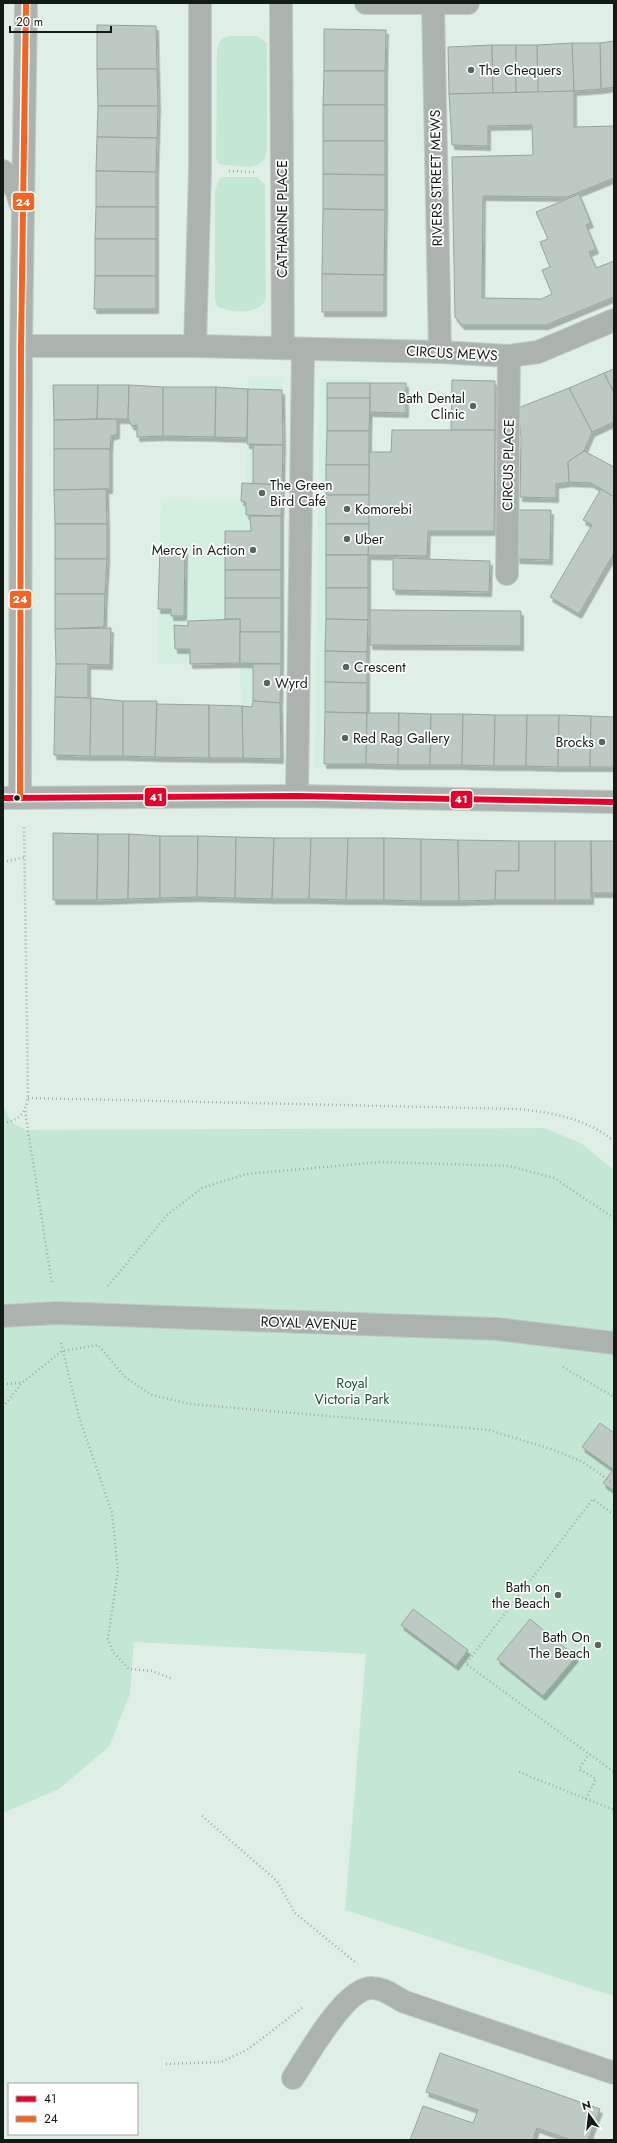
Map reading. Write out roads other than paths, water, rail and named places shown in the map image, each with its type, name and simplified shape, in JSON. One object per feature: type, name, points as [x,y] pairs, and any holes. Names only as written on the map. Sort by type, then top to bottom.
[{"type":"street","points":[[26,3],[22,346],[11,798],[297,796],[614,802]]},
{"type":"street","points":[[195,346],[200,170],[200,3]]},
{"type":"street","name":"CATHARINE PLACE","points":[[280,3],[282,174],[293,348],[297,796]]},
{"type":"street","points":[[366,3],[468,3]]},
{"type":"street","name":"RIVERS STREET MEWS","points":[[433,4],[440,352]]},
{"type":"street","points":[[3,171],[16,190],[23,210]]},
{"type":"street","name":"CIRCUS MEWS","points":[[293,348],[440,352],[509,356],[538,352],[614,320]]},
{"type":"street","points":[[22,346],[195,346],[293,348]]},
{"type":"street","name":"CIRCUS PLACE","points":[[507,574],[509,356]]},
{"type":"street","name":"ROYAL AVENUE","points":[[3,1316],[57,1313],[497,1329],[614,1343]]},
{"type":"street","points":[[293,2078],[330,2023],[353,1996],[365,1989],[384,1990],[406,2002],[614,2073]]},
{"type":"place","name":"The Chequers","points":[[471,70]]},
{"type":"place","name":"Bath Dental Clinic","points":[[473,406]]},
{"type":"place","name":"The Green Bird Café","points":[[262,493]]},
{"type":"place","name":"Komorebi","points":[[347,509]]},
{"type":"place","name":"Uber","points":[[347,539]]},
{"type":"place","name":"Mercy in Action","points":[[253,550]]},
{"type":"place","name":"Crescent","points":[[346,667]]},
{"type":"place","name":"Wyrd","points":[[267,683]]},
{"type":"place","name":"Red Rag Gallery","points":[[345,738]]},
{"type":"place","name":"Brocks","points":[[602,742]]},
{"type":"place","name":"Bath on the Beach","points":[[558,1595]]},
{"type":"place","name":"Bath On The Beach","points":[[598,1645]]},
{"type":"park label","name":"Royal Victoria Park","points":[[352,1392]]}]
